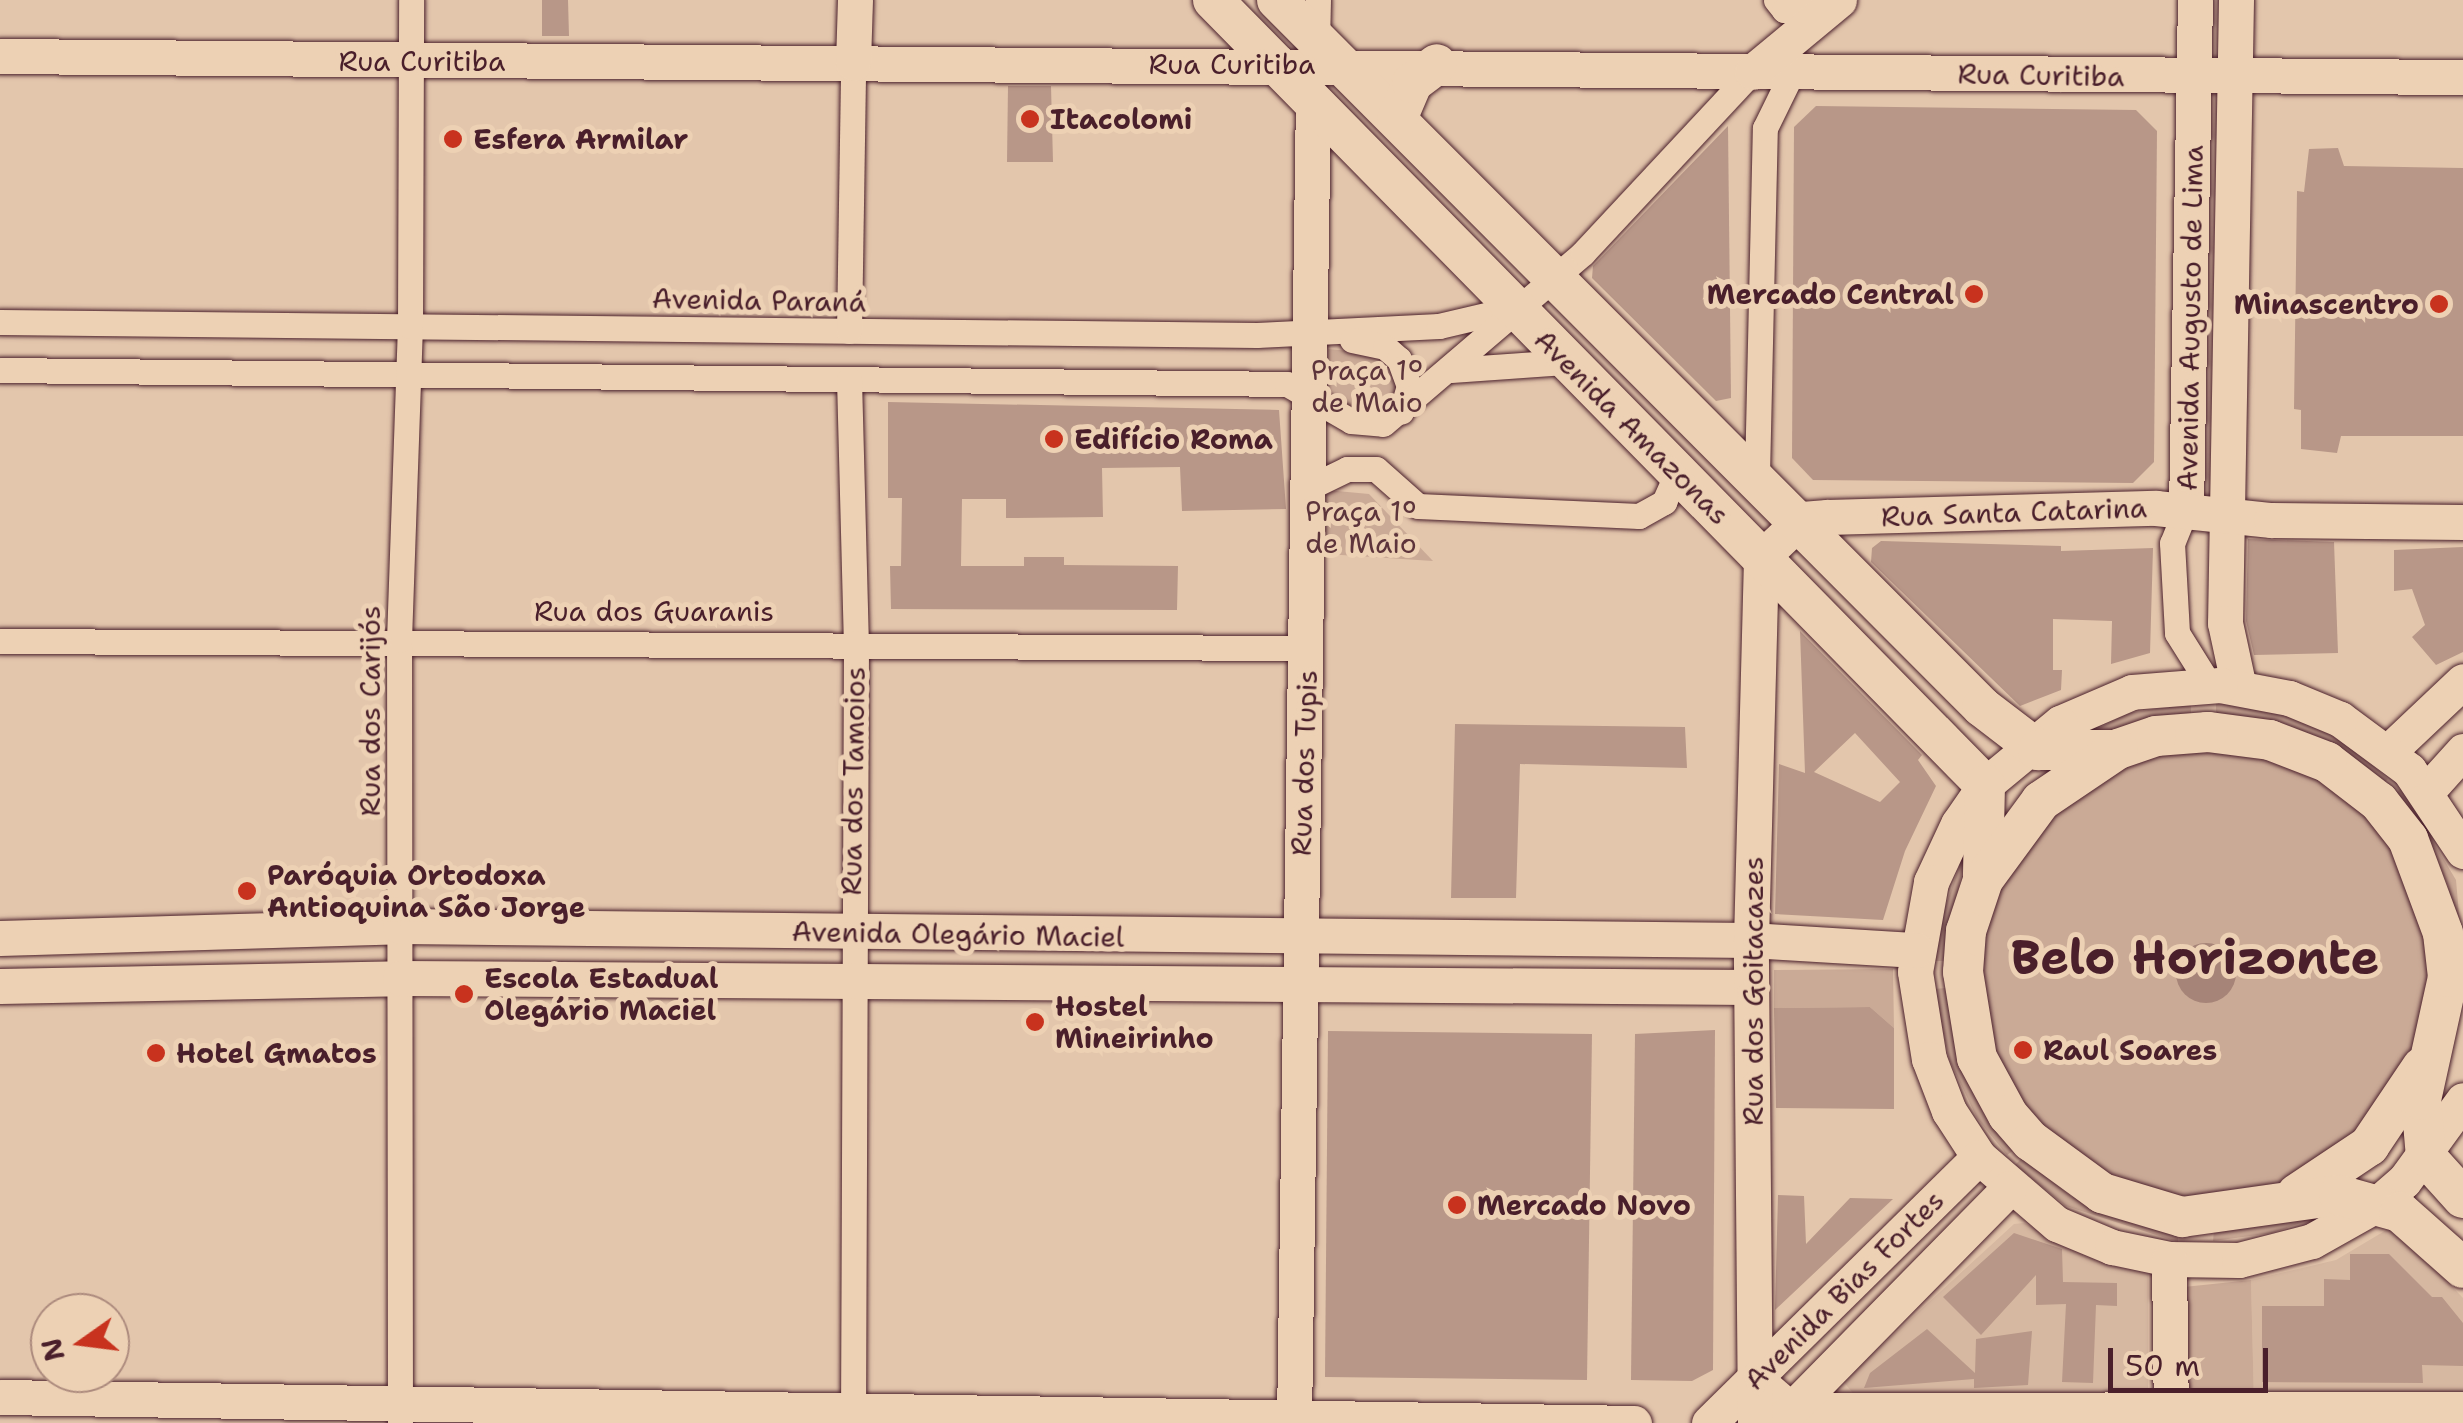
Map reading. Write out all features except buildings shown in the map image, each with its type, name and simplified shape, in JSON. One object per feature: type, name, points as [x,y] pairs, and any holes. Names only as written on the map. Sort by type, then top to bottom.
[{"type":"main road","points":[[852,63],[855,0]]},
{"type":"main road","name":"Avenida Amazonas","points":[[1213,0],[1276,65],[1322,68],[1397,119],[2028,746]]},
{"type":"main road","name":"Avenida Amazonas","points":[[1278,0],[1322,68],[1516,308],[1985,786]]},
{"type":"main road","name":"Avenida Augusto de Lima","points":[[2186,509],[2195,0]]},
{"type":"main road","name":"Avenida Augusto de Lima","points":[[2224,686],[2236,0]]},
{"type":"main road","points":[[1752,72],[1834,5]]},
{"type":"main road","points":[[1834,5],[1826,48],[1841,72]]},
{"type":"main road","name":"Rua Curitiba","points":[[0,56],[1276,65]]},
{"type":"main road","name":"Rua Curitiba","points":[[1322,68],[1437,64],[1792,73],[2463,77]]},
{"type":"main road","points":[[1397,119],[1412,83],[1437,64]]},
{"type":"main road","name":"Rua dos Tupis","points":[[1294,1419],[1298,938],[1308,648],[1308,334],[1322,68]]},
{"type":"main road","name":"Rua Santa Catarina","points":[[1802,519],[2186,509],[2228,515],[2463,522]]},
{"type":"main road","points":[[1761,558],[1802,519]]},
{"type":"main road","name":"Rua dos Goitacazes","points":[[1755,1423],[1750,940],[1761,558]]},
{"type":"main road","points":[[2388,752],[2463,681]]},
{"type":"main road","points":[[2463,851],[2427,791],[2388,752],[2340,720],[2224,686],[2132,692],[2094,704],[2028,746],[1985,786],[1932,882],[1916,950],[1929,1060],[1949,1111],[1979,1156],[2009,1188],[2057,1224],[2112,1247],[2169,1259],[2276,1252],[2337,1230],[2376,1205],[2426,1157],[2463,1100]]},
{"type":"main road","points":[[1982,880],[2041,801],[2118,749],[2156,736],[2208,732],[2270,740],[2327,762],[2378,802],[2408,839],[2443,933],[2448,977],[2421,1100],[2426,1157],[2463,1198]]},
{"type":"main road","points":[[2028,746],[2118,749]]},
{"type":"main road","points":[[2427,791],[2463,751]]},
{"type":"main road","points":[[1985,786],[1982,880],[1966,931],[1965,1013],[1992,1090],[2019,1128],[2074,1177],[2143,1208],[2201,1219],[2339,1195],[2415,1220],[2463,1268]]},
{"type":"main road","name":"Avenida Olegário Maciel","points":[[0,938],[400,926],[1750,940],[1916,950]]},
{"type":"main road","name":"Avenida Olegário Maciel","points":[[0,986],[400,978],[1299,987],[1751,987]]},
{"type":"main road","points":[[2278,1203],[2321,1183],[2368,1146],[2399,1110],[2433,1046]]},
{"type":"main road","name":"Avenida Bias Fortes","points":[[1710,1423],[1979,1156]]},
{"type":"main road","name":"Avenida Bias Fortes","points":[[1784,1416],[2009,1188]]},
{"type":"main road","points":[[2169,1259],[2171,1414]]},
{"type":"main road","points":[[1754,1378],[1784,1416],[2463,1409]]},
{"type":"main road","points":[[0,1397],[400,1414],[1634,1423]]},
{"type":"street","name":"Rua dos Carijós","points":[[400,1414],[399,640],[410,326],[412,0]]},
{"type":"street","name":"Rua dos Tupis","points":[[1318,0],[1322,68]]},
{"type":"street","points":[[1776,0],[1784,10],[1834,5]]},
{"type":"street","points":[[849,331],[852,63]]},
{"type":"street","name":"Avenida Paraná","points":[[1398,418],[1554,275],[1705,110],[1752,72]]},
{"type":"street","points":[[1757,475],[1765,128],[1792,73]]},
{"type":"street","name":"Avenida Paraná","points":[[0,322],[1308,334],[1440,326],[1516,308]]},
{"type":"street","points":[[0,370],[1287,384],[1307,391],[1352,421],[1370,426],[1398,418],[1410,386],[1399,358],[1364,341],[1308,334]]},
{"type":"street","points":[[1451,370],[1565,362]]},
{"type":"street","name":"Rua dos Tamoios","points":[[849,379],[856,643],[850,933],[852,1417]]},
{"type":"street","points":[[1308,488],[1347,469],[1376,469],[1418,506],[1639,516],[1664,502],[1677,473]]},
{"type":"street","name":"Avenida Augusto de Lima","points":[[2186,509],[2172,544],[2177,633],[2224,686]]},
{"type":"street","name":"Rua dos Guaranis","points":[[0,641],[399,640],[1308,648]]},
{"type":"shaded area","points":[[2206,943],[2227,952],[2236,973],[2227,994],[2206,1003],[2185,994],[2176,973],[2185,952]]},
{"type":"shaded area","points":[[2024,1223],[2097,1257],[2148,1268],[2148,1393],[1856,1397],[1843,1381],[2014,1224]]},
{"type":"shaded area","points":[[2393,1226],[2463,1298],[2463,1398],[2254,1402],[2251,1280],[2336,1260]]},
{"type":"green space","name":"Praça 1° de Maio","points":[[1328,349],[1360,352],[1392,365],[1401,398],[1370,419],[1327,394]]},
{"type":"green space","name":"Praça 1º de Maio","points":[[1326,490],[1369,494],[1433,561],[1326,554]]},
{"type":"green space","points":[[2216,700],[2296,715],[2354,749],[2388,779],[2383,784],[2293,727],[2216,715]]},
{"type":"green space","points":[[2191,704],[2191,716],[2080,738],[2128,713]]},
{"type":"green space","points":[[2204,749],[2248,754],[2290,766],[2328,787],[2362,815],[2390,849],[2411,887],[2423,929],[2428,973],[2423,1017],[2411,1059],[2390,1097],[2362,1131],[2328,1159],[2290,1180],[2248,1192],[2204,1197],[2160,1192],[2118,1180],[2080,1159],[2046,1131],[2018,1097],[1997,1059],[1985,1017],[1980,973],[1985,929],[1997,887],[2018,849],[2046,815],[2080,787],[2118,766],[2160,754]]},
{"type":"green space","points":[[2401,788],[2456,880],[2463,960],[2448,886],[2434,852],[2395,795]]},
{"type":"green space","points":[[1967,844],[1945,961],[1935,961],[1941,919]]},
{"type":"green space","points":[[1893,969],[1894,1028],[1870,1007],[1774,1008],[1774,970]]},
{"type":"green space","points":[[1946,988],[1965,1076],[2014,1150],[2007,1155],[1977,1118],[1949,1059],[1934,989]]},
{"type":"green space","points":[[2022,1158],[2072,1197],[2178,1232],[2178,1242],[2066,1206],[2015,1165]]},
{"type":"green space","points":[[2315,1218],[2272,1233],[2213,1241],[2214,1231]]},
{"type":"green space","points":[[2251,1280],[2254,1402],[2185,1400],[2184,1287]]},
{"type":"place","name":"Itacolomi","points":[[1030,119]]},
{"type":"place","name":"Esfera Armilar","points":[[453,139]]},
{"type":"place","name":"Mercado Central","points":[[1974,294]]},
{"type":"place","name":"Minascentro","points":[[2439,304]]},
{"type":"place","name":"Edifício Roma","points":[[1054,439]]},
{"type":"place","name":"Paróquia Ortodoxa Antioquina São Jorge","points":[[247,891]]},
{"type":"place","name":"Escola Estadual Olegário Maciel","points":[[464,994]]},
{"type":"place","name":"Hostel Mineirinho","points":[[1035,1022]]},
{"type":"place","name":"Raul Soares","points":[[2023,1050]]},
{"type":"place","name":"Hotel Gmatos","points":[[156,1053]]},
{"type":"place","name":"Mercado Novo","points":[[1457,1205]]},
{"type":"district","name":"Belo Horizonte","points":[[2195,958]]}]
